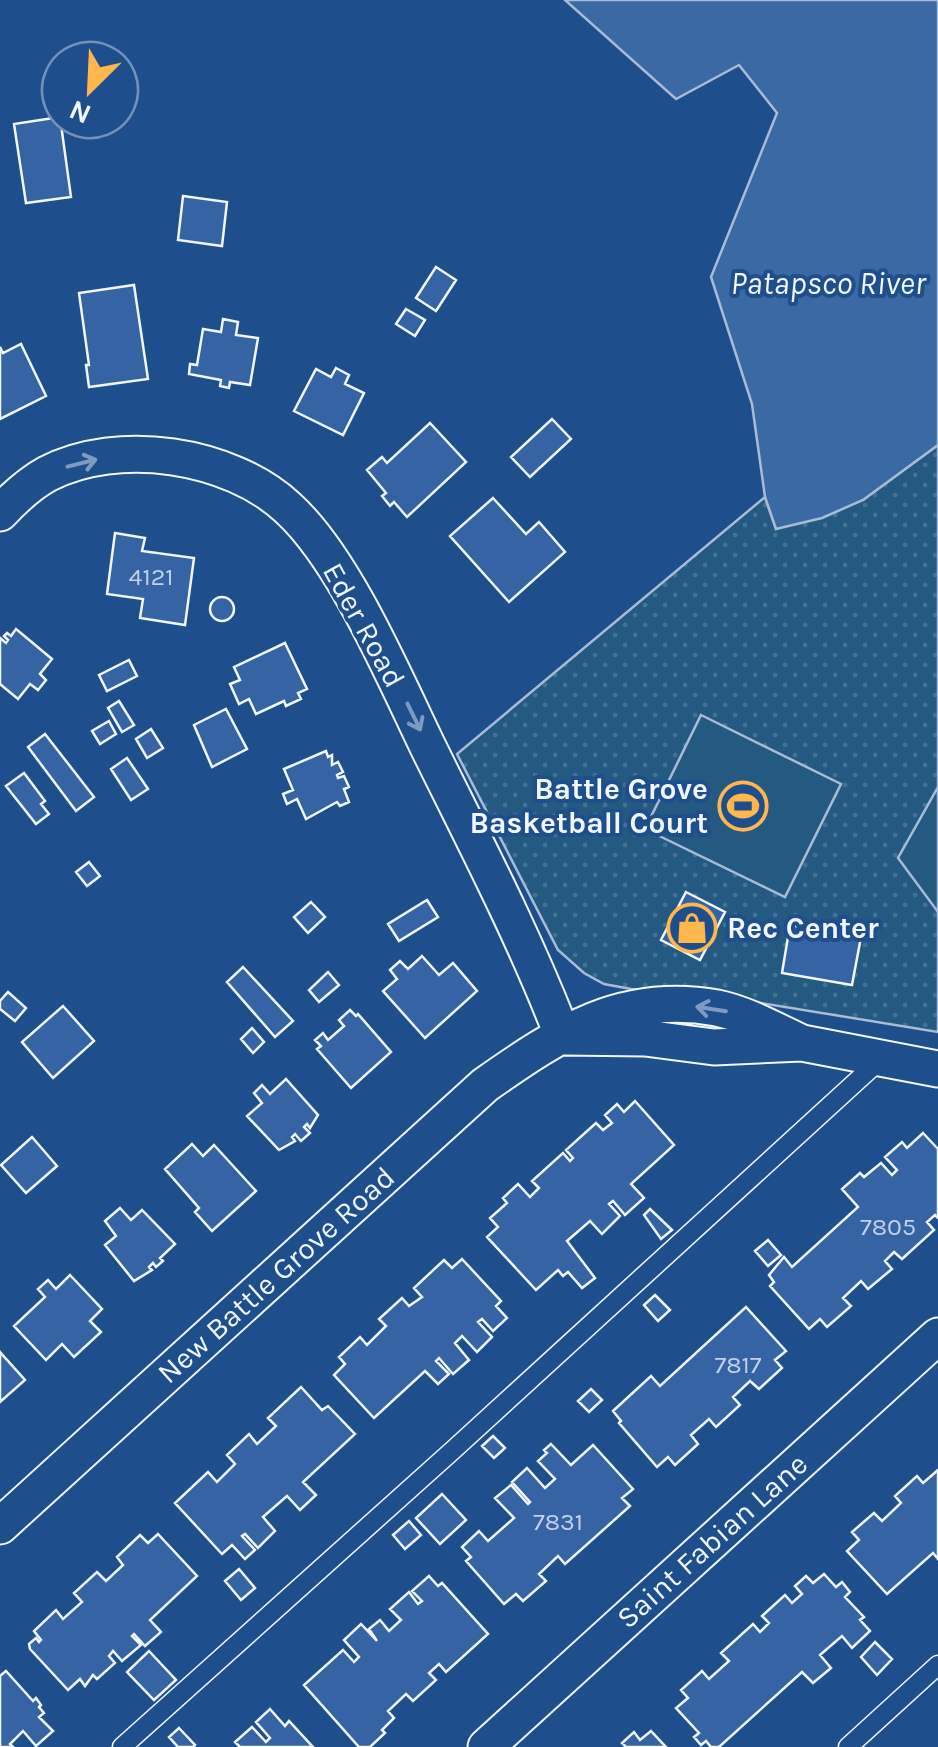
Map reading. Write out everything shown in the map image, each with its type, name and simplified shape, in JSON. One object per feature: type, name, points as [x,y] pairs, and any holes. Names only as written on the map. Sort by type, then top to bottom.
[{"type":"street","name":"Eder Road","points":[[0,512],[47,474],[82,461],[118,456],[167,456],[212,463],[288,507],[318,541],[395,678],[539,975],[562,1038]]},
{"type":"street","name":"New Battle Grove Road","points":[[0,1526],[485,1085],[525,1057],[562,1038],[645,1038],[714,1047],[802,1043],[938,1069]]},
{"type":"street","name":"Saint Fabian Lane","points":[[486,1747],[938,1336]]},
{"type":"lane","points":[[122,1747],[883,1057]]},
{"type":"lane","points":[[848,1747],[938,1665]]},
{"type":"shaded area","points":[[938,445],[938,1032],[694,992],[631,989],[604,984],[584,973],[558,950],[457,754],[765,497],[776,529],[863,500]]},
{"type":"shaded area","name":"Battle Grove Basketball Court","points":[[701,715],[841,784],[785,897],[645,829]]},
{"type":"shaded area","points":[[938,787],[938,912],[898,858]]},
{"type":"water","name":"Patapsco River","points":[[565,0],[938,0],[938,445],[863,500],[822,518],[776,529],[765,497],[752,404],[711,277],[777,113],[739,65],[676,99]]},
{"type":"building","points":[[40,120],[40,140],[63,140],[71,197],[26,203],[14,124]]},
{"type":"building","points":[[183,196],[227,202],[222,246],[178,240]]},
{"type":"building","points":[[436,267],[456,280],[436,311],[416,298]]},
{"type":"building","points":[[134,285],[148,379],[89,387],[79,293]]},
{"type":"building","points":[[406,309],[425,320],[415,336],[396,324]]},
{"type":"building","points":[[223,319],[238,322],[236,335],[258,338],[250,385],[230,382],[229,388],[220,386],[221,380],[189,374],[190,364],[197,365],[203,329],[221,332]]},
{"type":"building","points":[[21,344],[46,396],[0,419],[0,347],[3,353]]},
{"type":"building","points":[[336,368],[349,375],[345,384],[364,393],[343,435],[294,411],[316,369],[331,377]]},
{"type":"building","points":[[552,419],[571,439],[530,477],[511,457]]},
{"type":"building","points":[[430,423],[466,462],[407,517],[394,502],[390,506],[382,496],[386,493],[367,470],[382,457],[387,463]]},
{"type":"building","points":[[493,498],[526,534],[539,522],[565,552],[509,602],[450,536]]},
{"type":"building","points":[[115,533],[145,538],[142,551],[194,558],[185,625],[140,618],[143,599],[107,594]]},
{"type":"building","points":[[222,597],[234,609],[222,621],[210,609]]},
{"type":"building","points":[[16,629],[52,659],[40,674],[46,680],[38,690],[30,684],[18,699],[0,684],[0,638],[6,643],[4,636],[11,636]]},
{"type":"building","points":[[285,643],[307,689],[298,693],[301,699],[286,706],[284,701],[256,714],[249,699],[239,704],[230,684],[240,680],[234,667]]},
{"type":"building","points":[[129,660],[137,676],[107,691],[99,675]]},
{"type":"building","points":[[119,701],[134,725],[122,732],[108,708]]},
{"type":"building","points":[[226,709],[247,749],[212,767],[194,725]]},
{"type":"building","points":[[109,721],[116,734],[100,744],[92,731]]},
{"type":"building","points":[[151,729],[163,748],[147,758],[136,739]]},
{"type":"building","points":[[45,734],[94,797],[76,811],[28,747]]},
{"type":"building","points":[[326,751],[328,757],[332,755],[332,765],[338,762],[343,772],[337,775],[344,776],[349,787],[344,789],[349,802],[340,806],[337,802],[306,819],[297,799],[287,804],[283,794],[293,790],[284,769]]},
{"type":"building","points":[[127,758],[148,789],[131,800],[111,769]]},
{"type":"building","points":[[24,773],[45,801],[41,804],[49,814],[36,824],[6,786]]},
{"type":"building","points":[[89,862],[100,876],[87,886],[76,872]]},
{"type":"building","name":"Rec Center","points":[[686,892],[725,912],[700,960],[661,940]]},
{"type":"building","points":[[427,900],[438,917],[399,941],[388,924]]},
{"type":"building","points":[[311,902],[325,917],[308,933],[294,917]]},
{"type":"building","points":[[790,925],[861,937],[852,985],[782,973]]},
{"type":"building","points":[[422,956],[439,975],[453,963],[477,991],[425,1038],[383,991],[397,979],[390,970],[400,961],[408,969]]},
{"type":"building","points":[[243,967],[293,1021],[275,1037],[227,982]]},
{"type":"building","points":[[328,972],[339,985],[319,1002],[309,990]]},
{"type":"building","points":[[8,992],[26,1008],[15,1021],[0,1009],[0,1001]]},
{"type":"building","points":[[63,1006],[94,1041],[53,1078],[22,1042]]},
{"type":"building","points":[[350,1010],[391,1052],[351,1088],[317,1049],[321,1046],[315,1040],[323,1033],[328,1040],[344,1026],[339,1020]]},
{"type":"building","points":[[252,1028],[264,1042],[253,1053],[241,1039]]},
{"type":"building","points":[[286,1079],[318,1115],[310,1128],[307,1124],[304,1127],[310,1133],[301,1141],[295,1134],[295,1141],[279,1150],[247,1116],[262,1103],[254,1093],[262,1085],[270,1094]]},
{"type":"building","points":[[635,1101],[674,1145],[631,1184],[644,1198],[625,1215],[613,1201],[609,1204],[620,1216],[602,1234],[590,1221],[567,1241],[595,1278],[582,1288],[568,1272],[563,1276],[558,1270],[536,1290],[487,1237],[498,1227],[490,1218],[507,1203],[503,1198],[518,1184],[530,1197],[539,1188],[532,1181],[563,1153],[570,1161],[573,1158],[566,1150],[596,1123],[603,1130],[612,1123],[605,1115],[617,1104],[624,1112]]},
{"type":"building","points":[[923,1133],[938,1149],[938,1218],[935,1215],[927,1222],[934,1230],[902,1259],[894,1252],[885,1261],[892,1269],[868,1289],[861,1281],[843,1298],[851,1306],[827,1327],[820,1319],[809,1329],[770,1286],[774,1282],[769,1275],[784,1257],[792,1267],[858,1207],[842,1189],[860,1173],[864,1177],[881,1163],[892,1175],[897,1170],[885,1157],[902,1142],[907,1148]]},
{"type":"building","points":[[32,1137],[57,1166],[26,1193],[1,1165]]},
{"type":"building","points":[[192,1144],[203,1156],[214,1145],[256,1191],[212,1231],[195,1212],[199,1208],[165,1169]]},
{"type":"building","points":[[120,1208],[131,1220],[142,1210],[175,1244],[160,1258],[163,1261],[156,1267],[153,1263],[149,1267],[152,1270],[134,1281],[105,1245],[116,1236],[105,1221]]},
{"type":"building","points":[[650,1209],[672,1230],[661,1239],[644,1215]]},
{"type":"building","points":[[768,1240],[781,1255],[768,1266],[755,1251]]},
{"type":"building","points":[[462,1259],[501,1301],[496,1306],[507,1318],[493,1331],[482,1319],[478,1322],[492,1337],[477,1352],[462,1336],[455,1343],[469,1360],[453,1374],[439,1358],[436,1361],[449,1374],[438,1384],[425,1371],[374,1418],[334,1375],[345,1364],[339,1357],[360,1337],[367,1345],[386,1326],[379,1319],[402,1298],[409,1306],[422,1297],[414,1288],[444,1260],[452,1268]]},
{"type":"building","points":[[70,1275],[102,1309],[90,1321],[101,1332],[74,1357],[62,1344],[46,1360],[14,1326],[45,1297],[38,1289],[48,1280],[56,1289]]},
{"type":"building","points":[[655,1295],[670,1310],[658,1321],[644,1305]]},
{"type":"building","points":[[746,1307],[786,1351],[775,1360],[782,1368],[759,1389],[750,1381],[733,1397],[740,1405],[716,1427],[709,1419],[691,1435],[698,1444],[675,1465],[668,1457],[657,1467],[613,1411],[651,1376],[660,1386]]},
{"type":"building","points":[[0,1352],[25,1380],[0,1402]]},
{"type":"building","points":[[301,1387],[322,1410],[328,1406],[355,1434],[303,1482],[316,1495],[300,1510],[287,1496],[263,1517],[275,1531],[258,1548],[245,1534],[242,1536],[255,1550],[245,1559],[232,1545],[222,1554],[175,1503],[208,1472],[217,1482],[235,1464],[227,1455],[249,1434],[257,1444],[276,1426],[268,1418]]},
{"type":"building","points":[[591,1389],[602,1400],[589,1412],[578,1401]]},
{"type":"building","points":[[493,1436],[505,1448],[494,1458],[482,1446]]},
{"type":"building","points":[[551,1444],[571,1465],[593,1445],[633,1489],[622,1498],[630,1506],[565,1564],[558,1556],[539,1574],[546,1581],[523,1601],[516,1594],[504,1604],[466,1561],[471,1557],[462,1547],[479,1531],[488,1541],[514,1518],[495,1498],[511,1485],[530,1502],[512,1482],[527,1468],[545,1488],[555,1479],[538,1461]]},
{"type":"building","points":[[938,1470],[938,1559],[933,1553],[887,1594],[847,1551],[859,1540],[852,1532],[874,1513],[882,1521],[901,1503],[895,1496],[917,1476],[923,1483]]},
{"type":"building","points":[[442,1494],[466,1520],[440,1544],[416,1518]]},
{"type":"building","points":[[409,1521],[421,1535],[405,1549],[393,1535]]},
{"type":"building","points":[[158,1534],[197,1576],[150,1620],[161,1632],[145,1646],[134,1634],[141,1645],[122,1661],[113,1651],[109,1656],[115,1663],[97,1679],[93,1675],[85,1686],[80,1679],[68,1690],[30,1649],[29,1644],[36,1638],[41,1640],[34,1631],[56,1610],[63,1619],[82,1602],[74,1593],[97,1572],[106,1581],[123,1565],[117,1557],[140,1535],[148,1543]]},
{"type":"building","points":[[239,1569],[255,1588],[241,1600],[225,1581]]},
{"type":"building","points":[[824,1574],[836,1587],[842,1582],[850,1592],[845,1597],[864,1617],[860,1620],[870,1631],[852,1648],[842,1636],[820,1655],[831,1668],[813,1683],[802,1672],[719,1747],[711,1747],[706,1741],[701,1745],[694,1737],[699,1733],[676,1708],[688,1698],[681,1690],[702,1671],[709,1679],[729,1661],[721,1653],[753,1624],[760,1632],[769,1623],[762,1616],[785,1595],[792,1603],[802,1594],[795,1586],[806,1576],[813,1583]]},
{"type":"building","points":[[429,1576],[438,1586],[442,1583],[488,1634],[446,1672],[439,1664],[429,1673],[436,1680],[413,1701],[406,1694],[388,1711],[394,1718],[382,1730],[385,1733],[370,1747],[359,1747],[304,1685],[343,1650],[354,1662],[359,1657],[344,1640],[361,1624],[377,1641],[369,1629],[380,1620],[389,1631],[401,1620],[390,1609],[409,1592],[418,1604],[422,1601],[412,1591]]},
{"type":"building","points":[[875,1642],[892,1659],[877,1675],[861,1657]]},
{"type":"building","points":[[149,1651],[176,1680],[154,1700],[127,1672]]},
{"type":"building","points":[[6,1671],[33,1701],[36,1698],[44,1713],[39,1717],[53,1731],[36,1746],[23,1731],[10,1744],[13,1747],[0,1747],[0,1676]]},
{"type":"building","points":[[270,1709],[285,1726],[289,1721],[313,1747],[240,1747],[235,1742],[252,1727],[266,1742],[270,1738],[256,1722]]},
{"type":"building","points":[[179,1728],[193,1747],[178,1747],[169,1737]]},
{"type":"building","points":[[651,1731],[666,1747],[626,1747],[622,1743],[634,1732],[640,1740]]},
{"type":"place","name":"Battle Grove Basketball Court","points":[[743,806]]},
{"type":"place","name":"Rec Center","points":[[692,928]]}]
